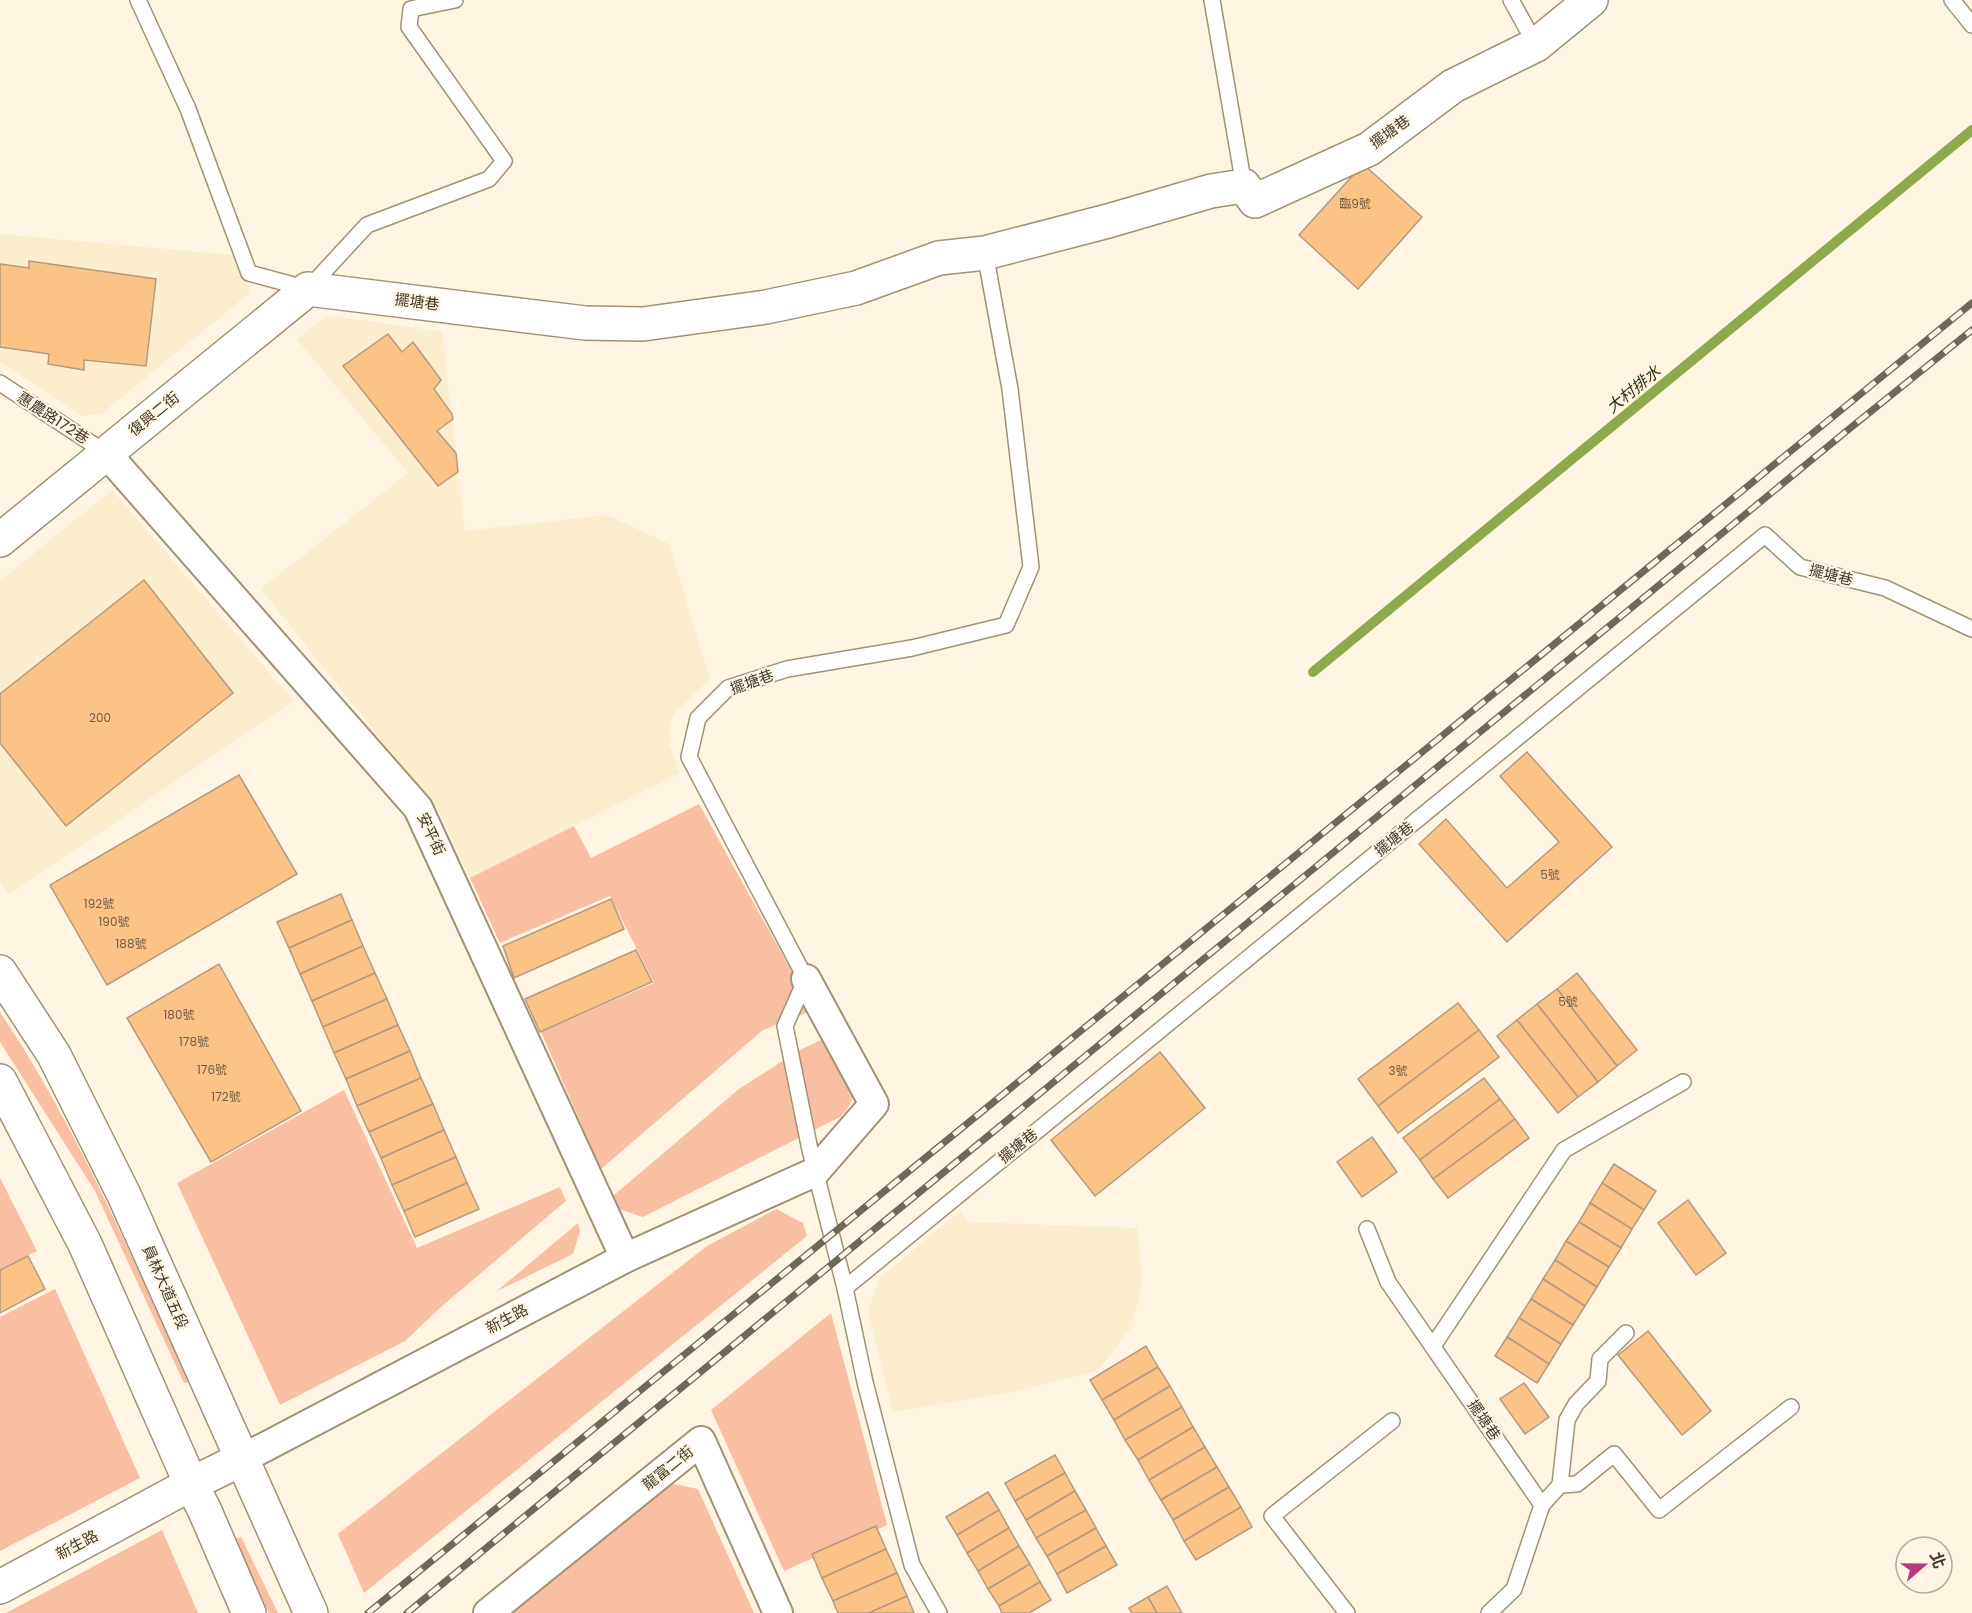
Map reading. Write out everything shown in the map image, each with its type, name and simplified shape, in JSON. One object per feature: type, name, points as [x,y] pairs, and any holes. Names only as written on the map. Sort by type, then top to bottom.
[{"type":"street","name":"擺塘巷","points":[[308,289],[585,323],[643,324],[766,307],[856,288],[939,258],[985,253],[1211,191],[1244,186],[1255,201],[1369,149],[1453,86],[1536,45],[1591,0]]},
{"type":"street","name":"復興二街","points":[[0,540],[308,289]]},
{"type":"street","name":"安平街","points":[[106,453],[418,808],[625,1258]]},
{"type":"street","name":"員林大道五段","points":[[0,972],[54,1055],[114,1175],[311,1613]]},
{"type":"street","name":"新生路","points":[[0,1587],[191,1484],[625,1258],[815,1172],[874,1104],[806,978]]},
{"type":"street","points":[[0,1081],[85,1244],[249,1613]]},
{"type":"street","name":"龍富二街","points":[[488,1613],[701,1441],[778,1613]]},
{"type":"lane","points":[[138,0],[188,109],[249,273],[308,289],[367,225],[489,179],[504,161],[409,27],[411,9],[455,0]]},
{"type":"lane","points":[[1212,0],[1244,186]]},
{"type":"lane","points":[[1511,0],[1536,45]]},
{"type":"lane","points":[[1952,0],[1972,25]]},
{"type":"lane","name":"擺塘巷","points":[[806,978],[689,757],[698,718],[728,688],[787,669],[912,648],[1006,625],[1031,567],[1010,389],[985,253]]},
{"type":"lane","name":"惠農路172巷","points":[[0,383],[106,453]]},
{"type":"lane","name":"擺塘巷","points":[[845,1288],[1765,535],[1800,567],[1885,588],[1972,629]]},
{"type":"lane","points":[[806,978],[785,1026],[815,1172],[845,1288],[864,1382],[912,1565],[939,1613]]},
{"type":"lane","points":[[1433,1346],[1564,1150],[1683,1082]]},
{"type":"lane","name":"擺塘巷","points":[[1367,1229],[1388,1282],[1542,1505]]},
{"type":"lane","points":[[1489,1613],[1514,1589],[1542,1505],[1560,1485],[1567,1420],[1576,1404],[1598,1381],[1600,1359],[1626,1333]]},
{"type":"lane","points":[[1560,1485],[1577,1484],[1614,1454],[1659,1510],[1791,1407]]},
{"type":"lane","points":[[1347,1613],[1272,1516],[1392,1421]]},
{"type":"shaded area","points":[[0,234],[233,255],[251,292],[101,414],[83,416],[0,362]]},
{"type":"shaded area","points":[[328,315],[442,332],[465,531],[607,515],[669,544],[710,679],[674,714],[671,722],[669,744],[680,773],[470,878],[440,813],[261,589],[408,473],[297,339]]},
{"type":"shaded area","points":[[112,490],[294,701],[9,894],[0,881],[0,581]]},
{"type":"shaded area","points":[[699,804],[813,1010],[763,1030],[601,1169],[541,1032],[654,983],[610,896],[500,943],[470,878],[574,826],[591,858]]},
{"type":"shaded area","points":[[0,1012],[28,1056],[78,1146],[189,1382],[184,1383],[95,1191],[0,1042]]},
{"type":"shaded area","points":[[827,1037],[842,1067],[852,1096],[851,1102],[840,1117],[643,1217],[619,1209],[613,1196],[739,1089],[798,1051]]},
{"type":"shaded area","points":[[344,1090],[417,1248],[560,1187],[566,1201],[442,1306],[405,1341],[280,1405],[177,1183]]},
{"type":"shaded area","points":[[0,1178],[37,1251],[0,1269]]},
{"type":"shaded area","points":[[776,1209],[803,1223],[807,1236],[364,1593],[338,1534],[707,1246]]},
{"type":"shaded area","points":[[961,1210],[968,1222],[1137,1228],[1141,1290],[1131,1328],[1098,1371],[1008,1393],[893,1412],[868,1310],[880,1278]]},
{"type":"shaded area","points":[[578,1223],[580,1231],[573,1254],[497,1291]]},
{"type":"shaded area","points":[[55,1289],[140,1478],[0,1551],[0,1317]]},
{"type":"shaded area","points":[[831,1313],[887,1525],[784,1571],[711,1410]]},
{"type":"shaded area","points":[[669,1483],[698,1489],[754,1613],[509,1613]]},
{"type":"shaded area","points":[[162,1530],[198,1613],[6,1613]]},
{"type":"shaded area","points":[[241,1537],[278,1613],[269,1613],[235,1539]]},
{"type":"building","points":[[1363,164],[1422,217],[1358,289],[1299,235]]},
{"type":"building","points":[[29,261],[156,279],[146,366],[84,360],[84,370],[48,364],[49,354],[0,347],[0,264],[29,268]]},
{"type":"building","points":[[388,334],[402,352],[413,342],[441,380],[434,389],[452,414],[453,419],[437,431],[456,453],[458,472],[438,486],[343,366]]},
{"type":"building","points":[[144,580],[233,693],[66,826],[0,743],[0,694]]},
{"type":"building","points":[[1527,752],[1612,847],[1507,942],[1419,844],[1446,819],[1507,888],[1559,842],[1500,776]]},
{"type":"building","points":[[239,775],[297,874],[107,985],[50,885]]},
{"type":"building","points":[[341,894],[352,920],[289,948],[277,922]]},
{"type":"building","points":[[611,899],[624,929],[514,978],[503,946]]},
{"type":"building","points":[[352,920],[363,946],[300,974],[289,948]]},
{"type":"building","points":[[363,946],[375,973],[312,1001],[300,974]]},
{"type":"building","points":[[636,950],[652,982],[540,1032],[525,999]]},
{"type":"building","points":[[219,964],[301,1111],[211,1162],[127,1018]]},
{"type":"building","points":[[375,973],[387,999],[323,1027],[312,1001]]},
{"type":"building","points":[[1577,973],[1637,1050],[1617,1066],[1557,989]]},
{"type":"building","points":[[1557,989],[1617,1066],[1598,1082],[1537,1004]]},
{"type":"building","points":[[387,999],[398,1025],[334,1053],[323,1027]]},
{"type":"building","points":[[1458,1003],[1479,1030],[1378,1106],[1358,1079]]},
{"type":"building","points":[[1537,1004],[1598,1082],[1578,1097],[1517,1020]]},
{"type":"building","points":[[1517,1020],[1578,1097],[1558,1113],[1497,1036]]},
{"type":"building","points":[[398,1025],[410,1051],[346,1079],[334,1053]]},
{"type":"building","points":[[1479,1030],[1499,1057],[1398,1133],[1378,1106]]},
{"type":"building","points":[[410,1051],[421,1078],[357,1106],[346,1079]]},
{"type":"building","points":[[1160,1052],[1205,1108],[1095,1196],[1051,1140]]},
{"type":"building","points":[[421,1078],[433,1104],[369,1132],[357,1106]]},
{"type":"building","points":[[1484,1078],[1500,1099],[1420,1160],[1403,1138]]},
{"type":"building","points":[[1500,1099],[1515,1119],[1433,1179],[1420,1160]]},
{"type":"building","points":[[433,1104],[444,1130],[381,1158],[369,1132]]},
{"type":"building","points":[[1515,1119],[1529,1138],[1448,1198],[1433,1179]]},
{"type":"building","points":[[444,1130],[456,1157],[392,1185],[381,1158]]},
{"type":"building","points":[[1372,1137],[1397,1172],[1362,1197],[1337,1162]]},
{"type":"building","points":[[456,1157],[467,1183],[404,1211],[392,1185]]},
{"type":"building","points":[[1614,1164],[1656,1191],[1644,1210],[1602,1183]]},
{"type":"building","points":[[467,1183],[479,1209],[415,1237],[404,1211]]},
{"type":"building","points":[[1602,1183],[1644,1210],[1632,1229],[1590,1203]]},
{"type":"building","points":[[1688,1200],[1726,1253],[1696,1275],[1658,1223]]},
{"type":"building","points":[[1590,1203],[1632,1229],[1621,1248],[1579,1222]]},
{"type":"building","points":[[1579,1222],[1621,1248],[1609,1267],[1566,1241]]},
{"type":"building","points":[[1566,1241],[1609,1267],[1597,1287],[1555,1260]]},
{"type":"building","points":[[28,1256],[45,1289],[0,1313],[0,1270]]},
{"type":"building","points":[[1555,1260],[1597,1287],[1585,1306],[1543,1279]]},
{"type":"building","points":[[1543,1279],[1585,1306],[1573,1325],[1531,1299]]},
{"type":"building","points":[[1531,1299],[1573,1325],[1561,1344],[1519,1318]]},
{"type":"building","points":[[1519,1318],[1561,1344],[1549,1364],[1507,1337]]},
{"type":"building","points":[[1648,1331],[1711,1411],[1682,1435],[1618,1355]]},
{"type":"building","points":[[1507,1337],[1549,1364],[1537,1383],[1495,1356]]},
{"type":"building","points":[[1146,1346],[1158,1367],[1102,1400],[1090,1380]]},
{"type":"building","points":[[1158,1367],[1170,1386],[1114,1420],[1102,1400]]},
{"type":"building","points":[[1524,1383],[1549,1417],[1525,1434],[1500,1399]]},
{"type":"building","points":[[1170,1386],[1182,1407],[1125,1440],[1114,1420]]},
{"type":"building","points":[[1182,1407],[1193,1427],[1138,1460],[1125,1440]]},
{"type":"building","points":[[1193,1427],[1205,1447],[1149,1480],[1138,1460]]},
{"type":"building","points":[[1205,1447],[1217,1467],[1161,1500],[1149,1480]]},
{"type":"building","points":[[1055,1455],[1065,1473],[1015,1501],[1005,1483]]},
{"type":"building","points":[[1217,1467],[1229,1487],[1173,1520],[1161,1500]]},
{"type":"building","points":[[1065,1473],[1075,1491],[1026,1520],[1015,1501]]},
{"type":"building","points":[[1229,1487],[1241,1507],[1184,1541],[1173,1520]]},
{"type":"building","points":[[1075,1491],[1086,1510],[1036,1538],[1026,1520]]},
{"type":"building","points":[[988,1492],[999,1510],[957,1535],[946,1517]]},
{"type":"building","points":[[1241,1507],[1252,1527],[1196,1560],[1184,1541]]},
{"type":"building","points":[[999,1510],[1009,1528],[967,1553],[957,1535]]},
{"type":"building","points":[[1086,1510],[1096,1528],[1047,1556],[1036,1538]]},
{"type":"building","points":[[876,1526],[886,1549],[822,1578],[812,1554]]},
{"type":"building","points":[[1009,1528],[1019,1546],[978,1571],[967,1553]]},
{"type":"building","points":[[1096,1528],[1106,1546],[1057,1574],[1047,1556]]},
{"type":"building","points":[[1019,1546],[1030,1564],[988,1589],[978,1571]]},
{"type":"building","points":[[1106,1546],[1117,1565],[1067,1593],[1057,1574]]},
{"type":"building","points":[[886,1549],[897,1573],[833,1601],[822,1578]]},
{"type":"building","points":[[1030,1564],[1040,1582],[999,1606],[988,1589]]},
{"type":"building","points":[[897,1573],[907,1596],[869,1613],[838,1613],[833,1601]]},
{"type":"building","points":[[1040,1582],[1051,1600],[1029,1613],[1002,1613],[999,1606]]},
{"type":"building","points":[[1167,1586],[1182,1613],[1157,1613],[1148,1597]]},
{"type":"building","points":[[907,1596],[914,1613],[869,1613]]},
{"type":"building","points":[[1148,1597],[1157,1613],[1132,1613],[1129,1608]]},
{"type":"waterway","name":"大村排水","points":[[1313,672],[1972,130]]},
{"type":"railway","points":[[368,1613],[1972,303]]},
{"type":"railway","points":[[407,1613],[1972,330]]}]
